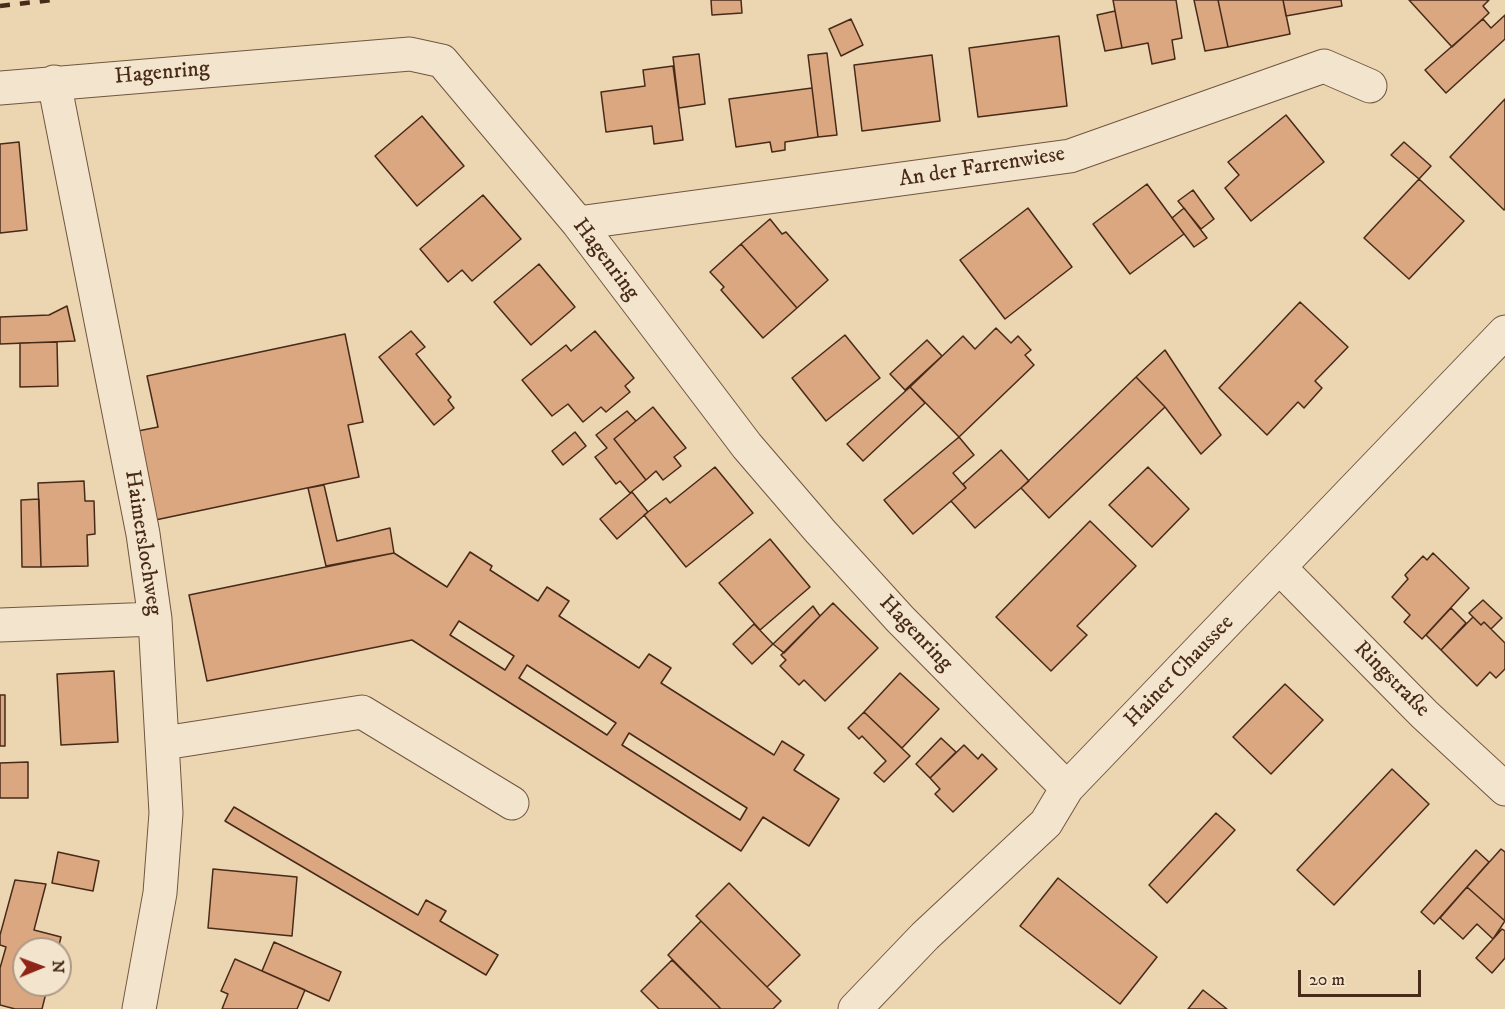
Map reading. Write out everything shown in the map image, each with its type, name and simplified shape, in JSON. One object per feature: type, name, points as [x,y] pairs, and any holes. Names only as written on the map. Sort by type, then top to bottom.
[{"type":"street","name":"Hagenring","points":[[0,88],[410,54],[430,56],[442,61],[452,69],[578,223],[747,446],[820,531],[900,619],[1067,788]]},
{"type":"street","name":"An der Farrenwiese","points":[[578,223],[1070,156],[1324,66],[1370,86]]},
{"type":"street","name":"Haimerslochweg","points":[[54,82],[143,534],[155,619],[164,743],[166,813],[160,893],[139,1009]]},
{"type":"street","name":"Hainer Chaussee","points":[[855,1009],[925,936],[1046,823],[1067,788],[1281,568],[1505,332]]},
{"type":"street","name":"Ringstraße","points":[[1281,568],[1424,714],[1505,789]]},
{"type":"street","points":[[0,625],[155,619]]},
{"type":"street","points":[[164,743],[362,712],[512,803]]},
{"type":"building","points":[[711,0],[741,0],[742,13],[712,15]]},
{"type":"building","points":[[1113,0],[1176,0],[1182,38],[1172,40],[1175,59],[1152,64],[1148,43],[1122,48]]},
{"type":"building","points":[[1194,0],[1218,0],[1228,47],[1205,51]]},
{"type":"building","points":[[1218,0],[1283,0],[1290,34],[1228,47]]},
{"type":"building","points":[[1283,0],[1341,0],[1342,6],[1286,16]]},
{"type":"building","points":[[1409,0],[1489,0],[1483,6],[1489,13],[1452,47]]},
{"type":"building","points":[[1115,11],[1122,48],[1105,51],[1097,15]]},
{"type":"building","points":[[1505,15],[1505,39],[1446,93],[1425,70],[1483,19],[1491,28]]},
{"type":"building","points":[[851,19],[863,45],[841,56],[829,29]]},
{"type":"building","points":[[1059,36],[1067,106],[978,117],[969,48]]},
{"type":"building","points":[[827,53],[837,135],[818,137],[808,55]]},
{"type":"building","points":[[699,54],[705,104],[679,108],[673,57]]},
{"type":"building","points":[[932,55],[940,121],[862,131],[854,65]]},
{"type":"building","points":[[673,66],[683,140],[654,144],[652,126],[606,132],[601,92],[645,86],[643,70]]},
{"type":"building","points":[[812,88],[818,137],[785,142],[785,150],[772,152],[770,142],[736,147],[729,99]]},
{"type":"building","points":[[1505,99],[1505,209],[1504,210],[1450,157]]},
{"type":"building","points":[[1286,115],[1324,162],[1251,221],[1225,188],[1239,175],[1228,162]]},
{"type":"building","points":[[422,116],[464,166],[417,206],[375,156]]},
{"type":"building","points":[[19,142],[27,230],[0,233],[0,144]]},
{"type":"building","points":[[1404,142],[1431,166],[1419,179],[1391,155]]},
{"type":"building","points":[[1419,179],[1464,221],[1409,279],[1364,238]]},
{"type":"building","points":[[1147,184],[1184,234],[1130,274],[1093,224]]},
{"type":"building","points":[[1193,190],[1214,219],[1201,229],[1178,201]]},
{"type":"building","points":[[483,195],[521,239],[472,281],[462,270],[448,282],[420,249]]},
{"type":"building","points":[[1028,208],[1072,267],[1005,319],[960,260]]},
{"type":"building","points":[[1184,208],[1207,238],[1194,247],[1172,218]]},
{"type":"building","points":[[770,219],[782,234],[786,232],[828,280],[797,308],[741,244]]},
{"type":"building","points":[[741,244],[797,308],[763,338],[721,290],[724,287],[710,272]]},
{"type":"building","points":[[539,264],[575,307],[531,345],[494,302]]},
{"type":"building","points":[[1300,302],[1348,347],[1315,381],[1322,388],[1304,408],[1298,402],[1267,435],[1219,388]]},
{"type":"building","points":[[67,306],[75,341],[0,344],[0,317],[49,315]]},
{"type":"building","points":[[996,328],[1011,343],[1018,336],[1031,350],[1025,355],[1034,365],[959,437],[910,387],[963,336],[975,349]]},
{"type":"building","points":[[411,331],[425,347],[416,354],[451,397],[448,400],[454,408],[434,425],[379,357]]},
{"type":"building","points":[[595,331],[634,378],[625,386],[630,392],[606,412],[601,407],[583,422],[568,404],[552,416],[522,380],[566,345],[571,351]]},
{"type":"building","points":[[345,334],[363,422],[348,425],[359,477],[146,522],[128,433],[158,427],[147,376]]},
{"type":"building","points":[[845,335],[880,378],[826,421],[792,378]]},
{"type":"building","points":[[927,340],[942,356],[905,390],[890,374]]},
{"type":"building","points":[[57,342],[58,386],[20,387],[20,343]]},
{"type":"building","points":[[1165,350],[1221,435],[1201,454],[1165,407],[1136,377]]},
{"type":"building","points":[[1136,377],[1165,407],[1049,518],[1021,488]]},
{"type":"building","points":[[910,387],[925,403],[863,461],[847,444]]},
{"type":"building","points":[[653,407],[686,448],[674,457],[681,466],[663,480],[656,471],[646,480],[614,439]]},
{"type":"building","points":[[627,411],[636,421],[614,439],[646,480],[630,493],[620,481],[616,484],[595,457],[607,448],[596,435]]},
{"type":"building","points":[[575,432],[586,446],[563,465],[552,451]]},
{"type":"building","points":[[959,437],[974,455],[953,473],[966,488],[913,534],[884,500]]},
{"type":"building","points":[[1001,450],[1029,481],[975,528],[951,501],[966,488],[963,484]]},
{"type":"building","points":[[715,467],[753,513],[686,567],[644,515],[666,498],[670,503]]},
{"type":"building","points":[[1148,467],[1189,509],[1152,547],[1109,505]]},
{"type":"building","points":[[84,481],[85,501],[94,501],[95,534],[87,535],[88,566],[41,567],[38,483]]},
{"type":"building","points":[[324,485],[337,541],[390,528],[394,553],[326,566],[308,488]]},
{"type":"building","points":[[632,492],[648,512],[617,539],[600,519]]},
{"type":"building","points":[[39,499],[41,567],[22,567],[21,500]]},
{"type":"building","points":[[1090,521],[1136,566],[1077,626],[1087,635],[1051,671],[996,617]]},
{"type":"building","points":[[770,539],[810,587],[760,630],[719,583]]},
{"type":"building","points":[[470,552],[492,566],[490,570],[538,601],[547,587],[569,601],[559,616],[639,668],[649,654],[671,668],[661,683],[774,755],[782,741],[804,755],[794,770],[839,799],[809,846],[763,817],[741,851],[412,640],[207,681],[189,595],[394,553],[447,587]],"holes":[[[459,621],[514,656],[505,670],[450,635]],[[527,665],[616,723],[607,735],[519,678]],[[629,733],[747,808],[740,820],[622,745]]]},
{"type":"building","points":[[1433,553],[1469,588],[1422,639],[1404,622],[1410,615],[1392,597],[1408,579],[1405,575],[1423,556],[1427,560]]},
{"type":"building","points":[[1483,600],[1502,618],[1491,629],[1484,622],[1481,625],[1469,613]]},
{"type":"building","points":[[833,603],[878,648],[825,701],[804,680],[799,685],[780,666],[786,660],[781,655]]},
{"type":"building","points":[[813,606],[820,616],[784,653],[773,644]]},
{"type":"building","points":[[1451,608],[1466,623],[1441,650],[1426,635]]},
{"type":"building","points":[[1473,617],[1481,625],[1484,622],[1505,643],[1505,669],[1496,678],[1490,672],[1477,686],[1441,650]]},
{"type":"building","points":[[754,624],[773,644],[752,664],[733,644]]},
{"type":"building","points":[[114,671],[118,742],[61,745],[57,674]]},
{"type":"building","points":[[900,673],[939,709],[902,748],[864,712]]},
{"type":"building","points":[[1285,684],[1323,720],[1271,774],[1233,737]]},
{"type":"building","points":[[0,695],[5,695],[5,746],[0,746]]},
{"type":"building","points":[[864,712],[910,756],[884,782],[874,773],[886,761],[862,736],[859,739],[848,728]]},
{"type":"building","points":[[941,738],[956,752],[930,778],[916,764]]},
{"type":"building","points":[[964,745],[978,759],[982,754],[997,769],[953,812],[935,794],[940,789],[930,778]]},
{"type":"building","points":[[28,762],[28,798],[0,798],[0,763]]},
{"type":"building","points":[[1392,769],[1429,804],[1334,905],[1297,870]]},
{"type":"building","points":[[234,807],[418,915],[426,900],[446,911],[440,921],[498,955],[486,975],[225,821]]},
{"type":"building","points":[[1216,813],[1235,830],[1167,903],[1149,885]]},
{"type":"building","points":[[1501,849],[1505,852],[1505,921],[1467,887]]},
{"type":"building","points":[[1476,850],[1489,862],[1434,924],[1421,912]]},
{"type":"building","points":[[58,852],[99,861],[93,891],[52,883]]},
{"type":"building","points":[[213,869],[297,877],[292,936],[208,928]]},
{"type":"building","points":[[1058,878],[1157,957],[1120,1004],[1020,926]]},
{"type":"building","points":[[15,880],[46,884],[34,930],[61,937],[12,937],[12,997],[45,997],[42,1009],[15,1009],[0,1005],[0,968],[6,947],[0,945],[0,935]]},
{"type":"building","points":[[729,883],[800,955],[767,987],[696,916]]},
{"type":"building","points":[[1467,887],[1505,921],[1493,939],[1477,924],[1463,939],[1440,918]]},
{"type":"building","points":[[701,921],[781,1001],[773,1009],[721,1009],[668,955]]},
{"type":"building","points":[[1502,929],[1505,931],[1505,958],[1492,973],[1476,958]]},
{"type":"building","points":[[274,942],[341,972],[329,1001],[262,971]]},
{"type":"building","points":[[235,959],[305,990],[297,1009],[222,1009],[228,994],[221,991]]},
{"type":"building","points":[[672,960],[721,1009],[659,1009],[641,991]]},
{"type":"building","points":[[1203,990],[1227,1009],[1188,1009]]},
{"type":"railway","points":[[0,6],[52,0]]}]
